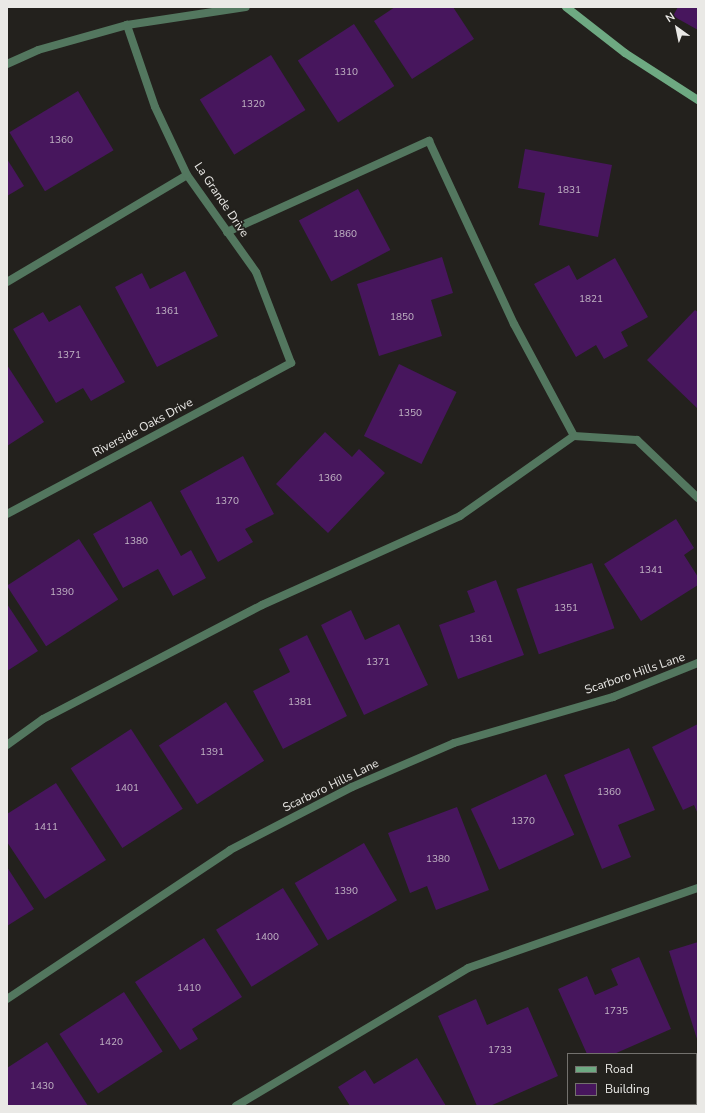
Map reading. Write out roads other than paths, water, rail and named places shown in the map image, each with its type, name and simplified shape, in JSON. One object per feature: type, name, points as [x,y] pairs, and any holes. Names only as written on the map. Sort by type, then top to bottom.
[{"type":"street","points":[[7,64],[38,50],[127,25],[246,7]]},
{"type":"street","points":[[566,7],[625,53],[698,100]]},
{"type":"street","name":"La Grande Drive","points":[[127,25],[155,107],[187,175],[256,272],[291,363]]},
{"type":"street","points":[[227,232],[429,141],[514,324],[574,436]]},
{"type":"street","points":[[7,282],[187,175]]},
{"type":"street","name":"Riverside Oaks Drive","points":[[7,514],[291,363]]},
{"type":"street","points":[[7,745],[43,719],[262,605],[460,516],[574,436],[637,440],[698,498]]},
{"type":"street","name":"Scarboro Hills Lane","points":[[7,999],[230,850],[352,787],[454,743],[613,697],[698,663]]},
{"type":"street","points":[[236,1106],[468,968],[698,888]]}]
